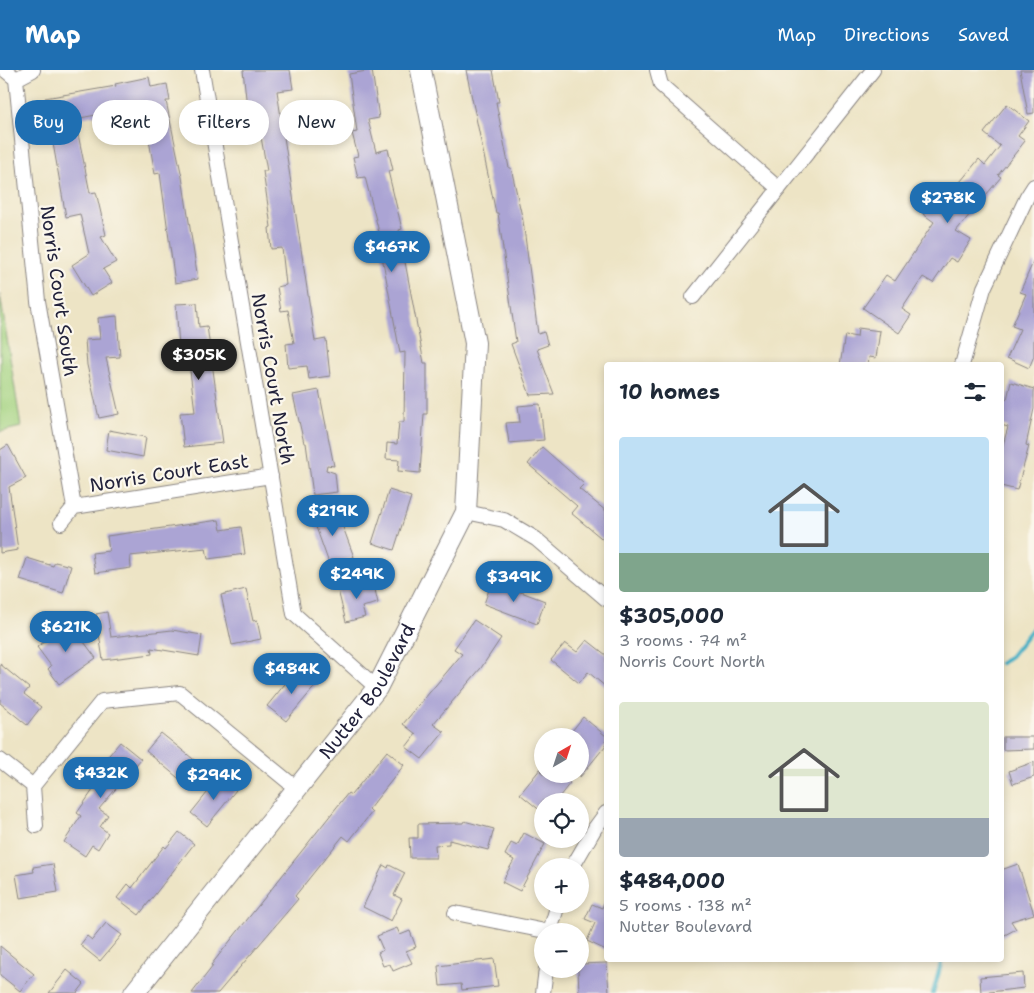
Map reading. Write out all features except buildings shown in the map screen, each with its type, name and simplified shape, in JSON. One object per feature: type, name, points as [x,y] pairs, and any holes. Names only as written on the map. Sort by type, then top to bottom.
[{"type":"street","points":[[10,75],[33,70]]},
{"type":"street","name":"Norris Court North","points":[[202,70],[294,614],[377,688]]},
{"type":"street","name":"Nutter Boulevard","points":[[134,993],[377,688],[466,512],[475,343],[421,70]]},
{"type":"street","points":[[657,70],[661,85],[778,189]]},
{"type":"street","points":[[693,297],[873,70]]},
{"type":"street","name":"Norris Court South","points":[[10,75],[38,301],[74,507]]},
{"type":"street","points":[[963,362],[984,288],[1032,195]]},
{"type":"street","name":"Norris Court East","points":[[74,507],[271,476]]},
{"type":"street","points":[[62,523],[74,507]]},
{"type":"street","points":[[466,512],[504,520],[536,539],[604,597]]},
{"type":"street","points":[[36,826],[33,786],[102,701],[180,694],[296,788]]},
{"type":"street","points":[[0,760],[33,786]]},
{"type":"street","points":[[578,858],[604,816]]},
{"type":"street","points":[[455,913],[534,929]]},
{"type":"street","points":[[543,993],[545,978]]},
{"type":"green space","points":[[0,294],[21,427],[0,432]]},
{"type":"waterway","points":[[1004,661],[1011,656],[1034,627]]},
{"type":"waterway","points":[[933,993],[941,962]]}]
